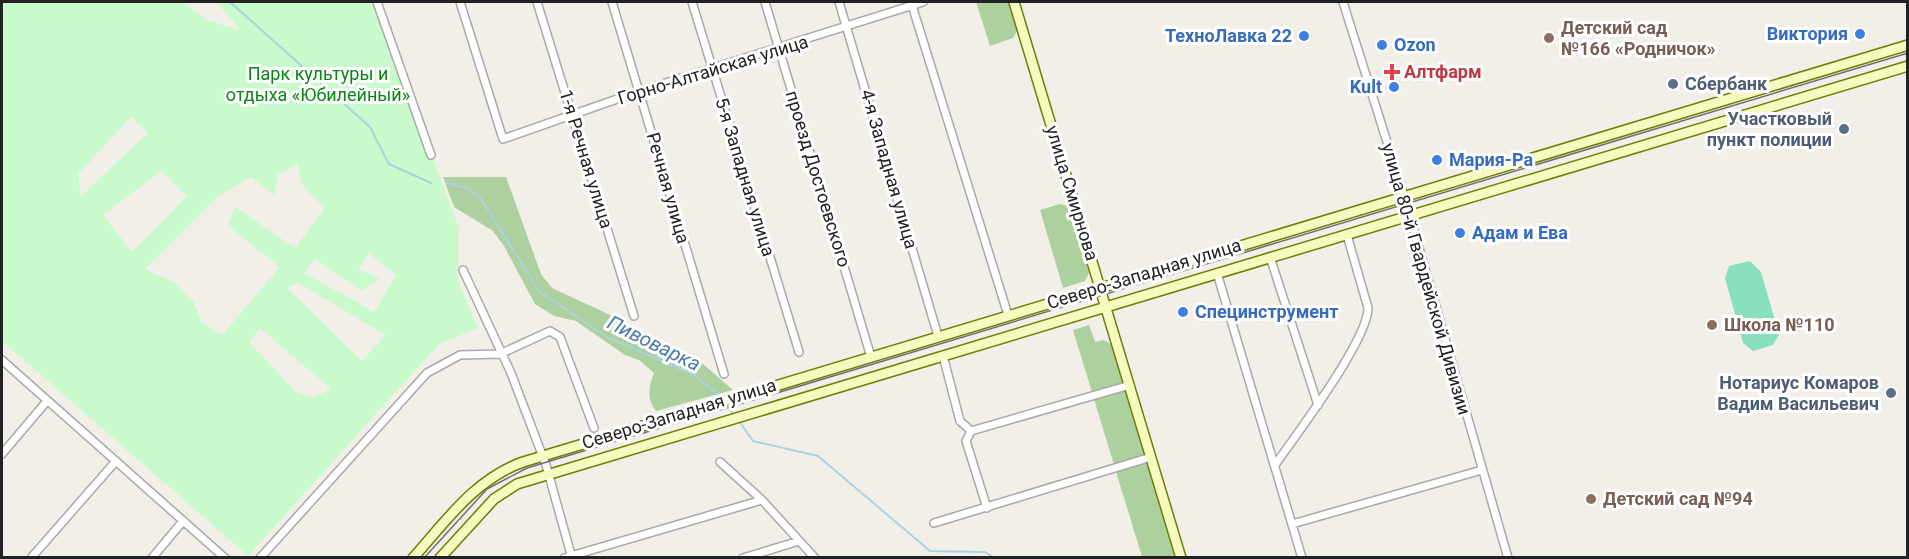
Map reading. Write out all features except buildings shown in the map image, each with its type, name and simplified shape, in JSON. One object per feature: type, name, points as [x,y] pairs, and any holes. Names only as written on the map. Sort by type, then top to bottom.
[{"type":"main road","name":"улица Смирнова","points":[[1014,2],[1108,307],[1181,558]]},
{"type":"main road","name":"Северо-Западная улица","points":[[413,558],[480,485],[506,468],[1908,45]]},
{"type":"main road","name":"Северо-Западная улица","points":[[440,558],[505,490],[549,475],[1908,66]]},
{"type":"street","points":[[377,2],[430,155]]},
{"type":"street","name":"Горно-Алтайская улица","points":[[460,2],[502,139],[640,91],[779,49],[912,3],[923,2]]},
{"type":"street","name":"1-я Речная улица","points":[[537,2],[634,316]]},
{"type":"street","name":"Речная улица","points":[[612,2],[724,374]]},
{"type":"street","name":"5-я Западная улица","points":[[692,2],[799,352]]},
{"type":"street","name":"проезд Достоевского","points":[[765,2],[871,357]]},
{"type":"street","name":"4-я Западная улица","points":[[839,2],[938,336]]},
{"type":"street","name":"улица 80-й Гвардейской Дивизии","points":[[1343,2],[1404,196],[1508,558]]},
{"type":"street","points":[[912,3],[1008,315]]},
{"type":"street","points":[[1275,465],[1318,405],[1356,342],[1368,316],[1368,308],[1347,235]]},
{"type":"street","points":[[1270,257],[1318,405]]},
{"type":"street","points":[[464,270],[500,354],[511,373],[549,475],[569,557],[762,500]]},
{"type":"street","points":[[1217,273],[1302,558]]},
{"type":"street","points":[[260,558],[389,418],[427,373],[460,355],[500,354],[550,331],[555,331],[560,337],[594,428]]},
{"type":"street","points":[[943,356],[960,422],[971,431]]},
{"type":"street","points":[[2,360],[225,558]]},
{"type":"street","points":[[987,508],[966,441],[971,431],[1130,386]]},
{"type":"street","points":[[2,454],[47,401]]},
{"type":"street","points":[[934,523],[1151,457]]},
{"type":"street","points":[[31,558],[116,460]]},
{"type":"street","points":[[720,462],[762,500],[815,558]]},
{"type":"street","points":[[1292,524],[1482,470]]},
{"type":"street","points":[[152,558],[183,521]]},
{"type":"street","points":[[743,558],[799,541]]},
{"type":"green space","name":"Парк культуры и отдыха «Юбилейный»","points":[[2,2],[182,2],[208,21],[241,30],[216,2],[376,2],[458,226],[458,281],[478,328],[439,344],[248,556],[2,341]],"holes":[[[131,117],[148,133],[81,196],[78,174]],[[297,164],[304,187],[325,208],[295,248],[235,207],[228,226],[280,267],[222,335],[202,323],[193,301],[175,283],[145,269],[217,197],[251,177],[274,195],[278,174]],[[161,171],[187,196],[132,252],[103,215]],[[369,253],[396,275],[374,312],[304,273],[315,259],[362,291],[379,278],[358,269]],[[298,283],[386,335],[362,361],[287,288]],[[260,328],[331,389],[314,397],[296,392],[249,342]]]},
{"type":"green space","points":[[976,2],[1008,2],[1017,31],[1013,38],[990,46]]},
{"type":"green space","points":[[443,177],[506,177],[541,274],[552,288],[623,321],[661,354],[703,364],[733,390],[656,411],[649,392],[654,373],[639,360],[625,355],[576,321],[554,316],[535,304],[504,246],[493,231],[454,207]]},
{"type":"green space","points":[[1060,204],[1071,207],[1089,273],[1085,281],[1063,288],[1040,210]]},
{"type":"green space","points":[[1750,261],[1761,272],[1779,334],[1773,345],[1753,351],[1743,343],[1725,278],[1729,266]]},
{"type":"green space","points":[[1089,325],[1095,342],[1104,340],[1111,344],[1176,557],[1142,557],[1073,330]]},
{"type":"waterway","name":"Пивоварка","points":[[230,2],[370,127],[389,164],[431,183]]},
{"type":"waterway","name":"Пивоварка","points":[[447,183],[468,188],[481,199],[539,291],[605,336],[696,376],[723,399]]},
{"type":"waterway","name":"Пивоварка","points":[[726,404],[735,416]]},
{"type":"waterway","name":"Пивоварка","points":[[739,421],[753,441],[818,456],[930,551],[985,552],[995,558]]},
{"type":"tram line","points":[[424,558],[487,489],[527,468],[1908,53]]},
{"type":"place","name":"Виктория","points":[[1860,34]]},
{"type":"place","name":"ТехноЛавка 22","points":[[1304,36]]},
{"type":"place","name":"Детский сад №166 «Родничок»","points":[[1549,38]]},
{"type":"place","name":"Ozon","points":[[1382,45]]},
{"type":"place","name":"Алтфарм","points":[[1392,72]]},
{"type":"place","name":"Сбербанк","points":[[1673,84]]},
{"type":"place","name":"Kult","points":[[1394,87]]},
{"type":"place","name":"Участковый пункт полиции","points":[[1844,129]]},
{"type":"place","name":"Мария-Ра","points":[[1437,160]]},
{"type":"place","name":"Адам и Ева","points":[[1460,233]]},
{"type":"place","name":"Специнструмент","points":[[1183,312]]},
{"type":"place","name":"Школа №110","points":[[1712,325]]},
{"type":"place","name":"Нотариус Комаров Вадим Васильевич","points":[[1891,393]]},
{"type":"place","name":"Детский сад №94","points":[[1591,499]]}]
